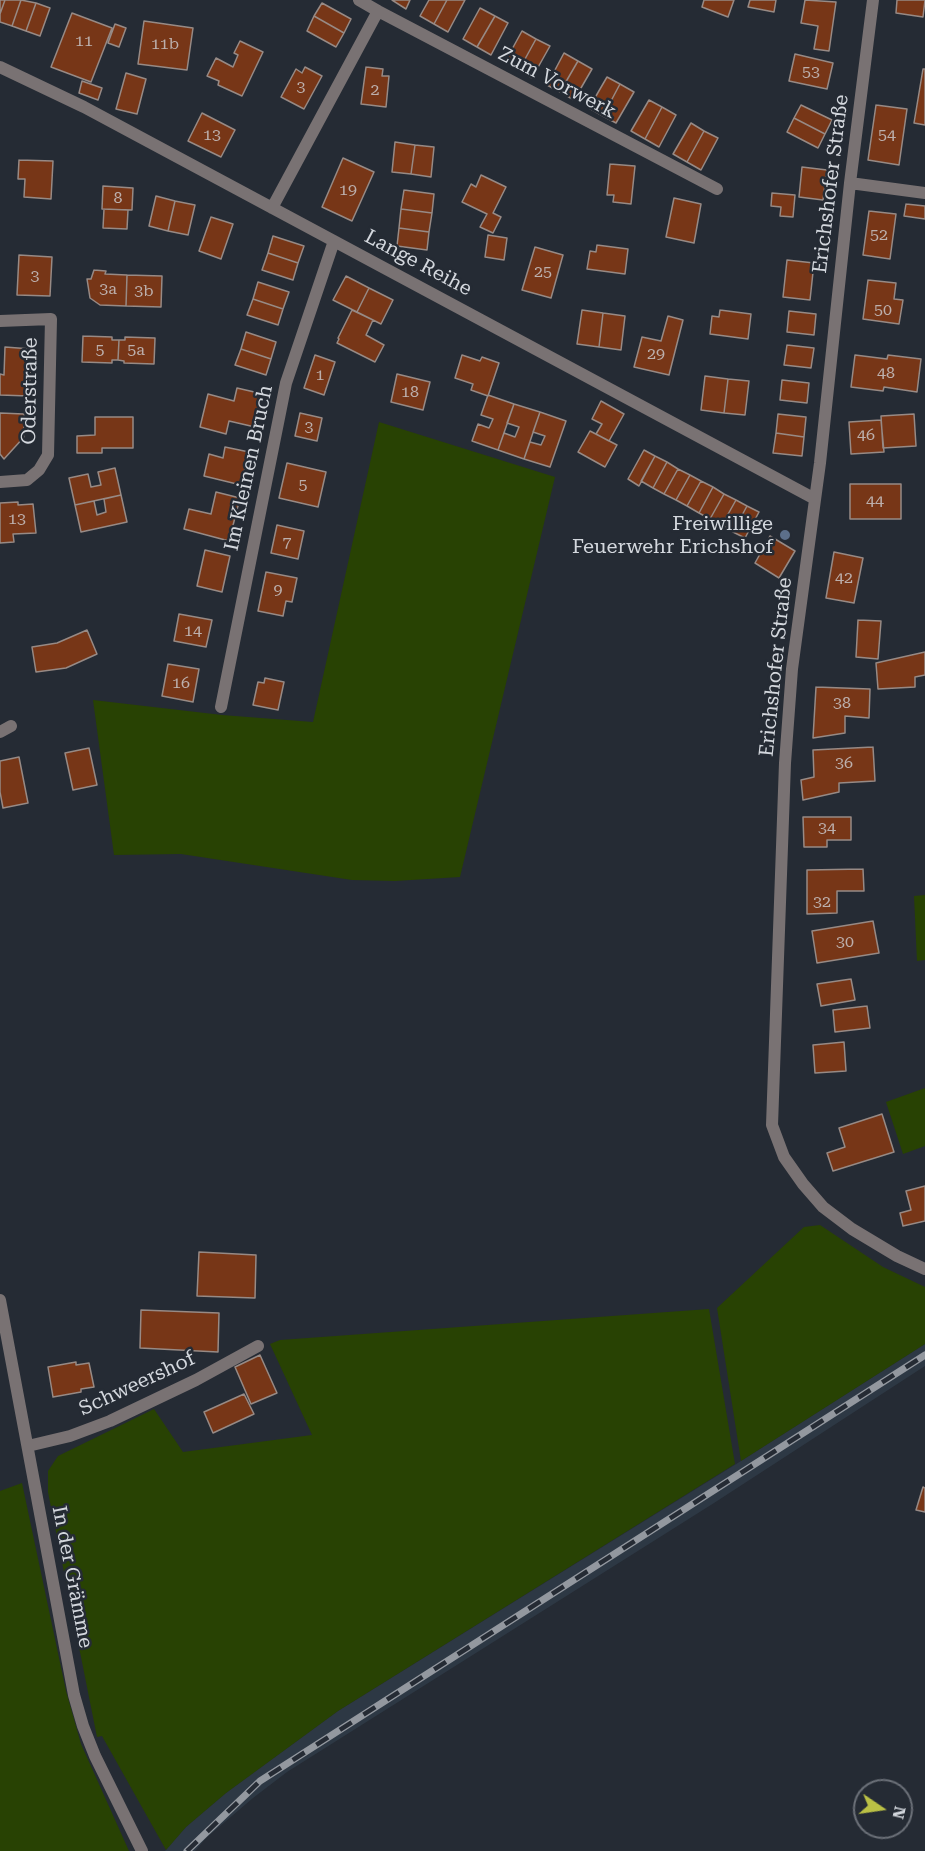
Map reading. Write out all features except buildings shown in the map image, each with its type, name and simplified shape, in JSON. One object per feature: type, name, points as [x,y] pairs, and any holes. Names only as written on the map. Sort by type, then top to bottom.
[{"type":"street","name":"Zum Vorwerk","points":[[358,0],[717,189]]},
{"type":"street","name":"Erichshofer Straße","points":[[873,0],[815,499],[792,669],[785,763],[772,1125],[784,1157],[823,1207],[852,1229],[897,1256],[925,1269]]},
{"type":"street","points":[[272,208],[378,11]]},
{"type":"street","name":"Lange Reihe","points":[[0,67],[84,107],[815,499]]},
{"type":"street","points":[[850,183],[925,193]]},
{"type":"street","name":"Im Kleinen Bruch","points":[[221,707],[286,383],[334,241]]},
{"type":"street","name":"Oderstraße","points":[[0,321],[51,319],[48,456],[39,470],[27,480],[0,482]]},
{"type":"street","points":[[0,732],[12,726]]},
{"type":"street","name":"In der Grämme","points":[[0,1300],[77,1705],[95,1756],[142,1851]]},
{"type":"street","name":"Schweershof","points":[[28,1446],[70,1436],[110,1421],[196,1380],[258,1346]]},
{"type":"shaded area","points":[[925,1344],[925,1366],[714,1503],[287,1772],[206,1838],[195,1851],[165,1851],[186,1827],[226,1793],[338,1711]]},
{"type":"green space","points":[[379,422],[555,477],[460,877],[395,881],[352,880],[181,854],[114,855],[93,700],[222,715],[313,722]]},
{"type":"green space","points":[[925,895],[925,960],[917,961],[914,896]]},
{"type":"green space","points":[[925,1088],[925,1146],[903,1154],[886,1102]]},
{"type":"green space","points":[[820,1225],[883,1267],[925,1287],[925,1344],[741,1461],[717,1308],[804,1227]]},
{"type":"green space","points":[[709,1309],[735,1464],[338,1711],[226,1793],[186,1827],[166,1850],[102,1736],[97,1737],[48,1492],[48,1471],[58,1456],[154,1409],[183,1452],[312,1435],[270,1344],[280,1340]]},
{"type":"green space","points":[[22,1483],[66,1691],[81,1744],[129,1851],[0,1851],[0,1491]]},
{"type":"railway","points":[[187,1851],[260,1781],[925,1355]]},
{"type":"place","name":"Freiwillige Feuerwehr Erichshof","points":[[785,535]]}]
